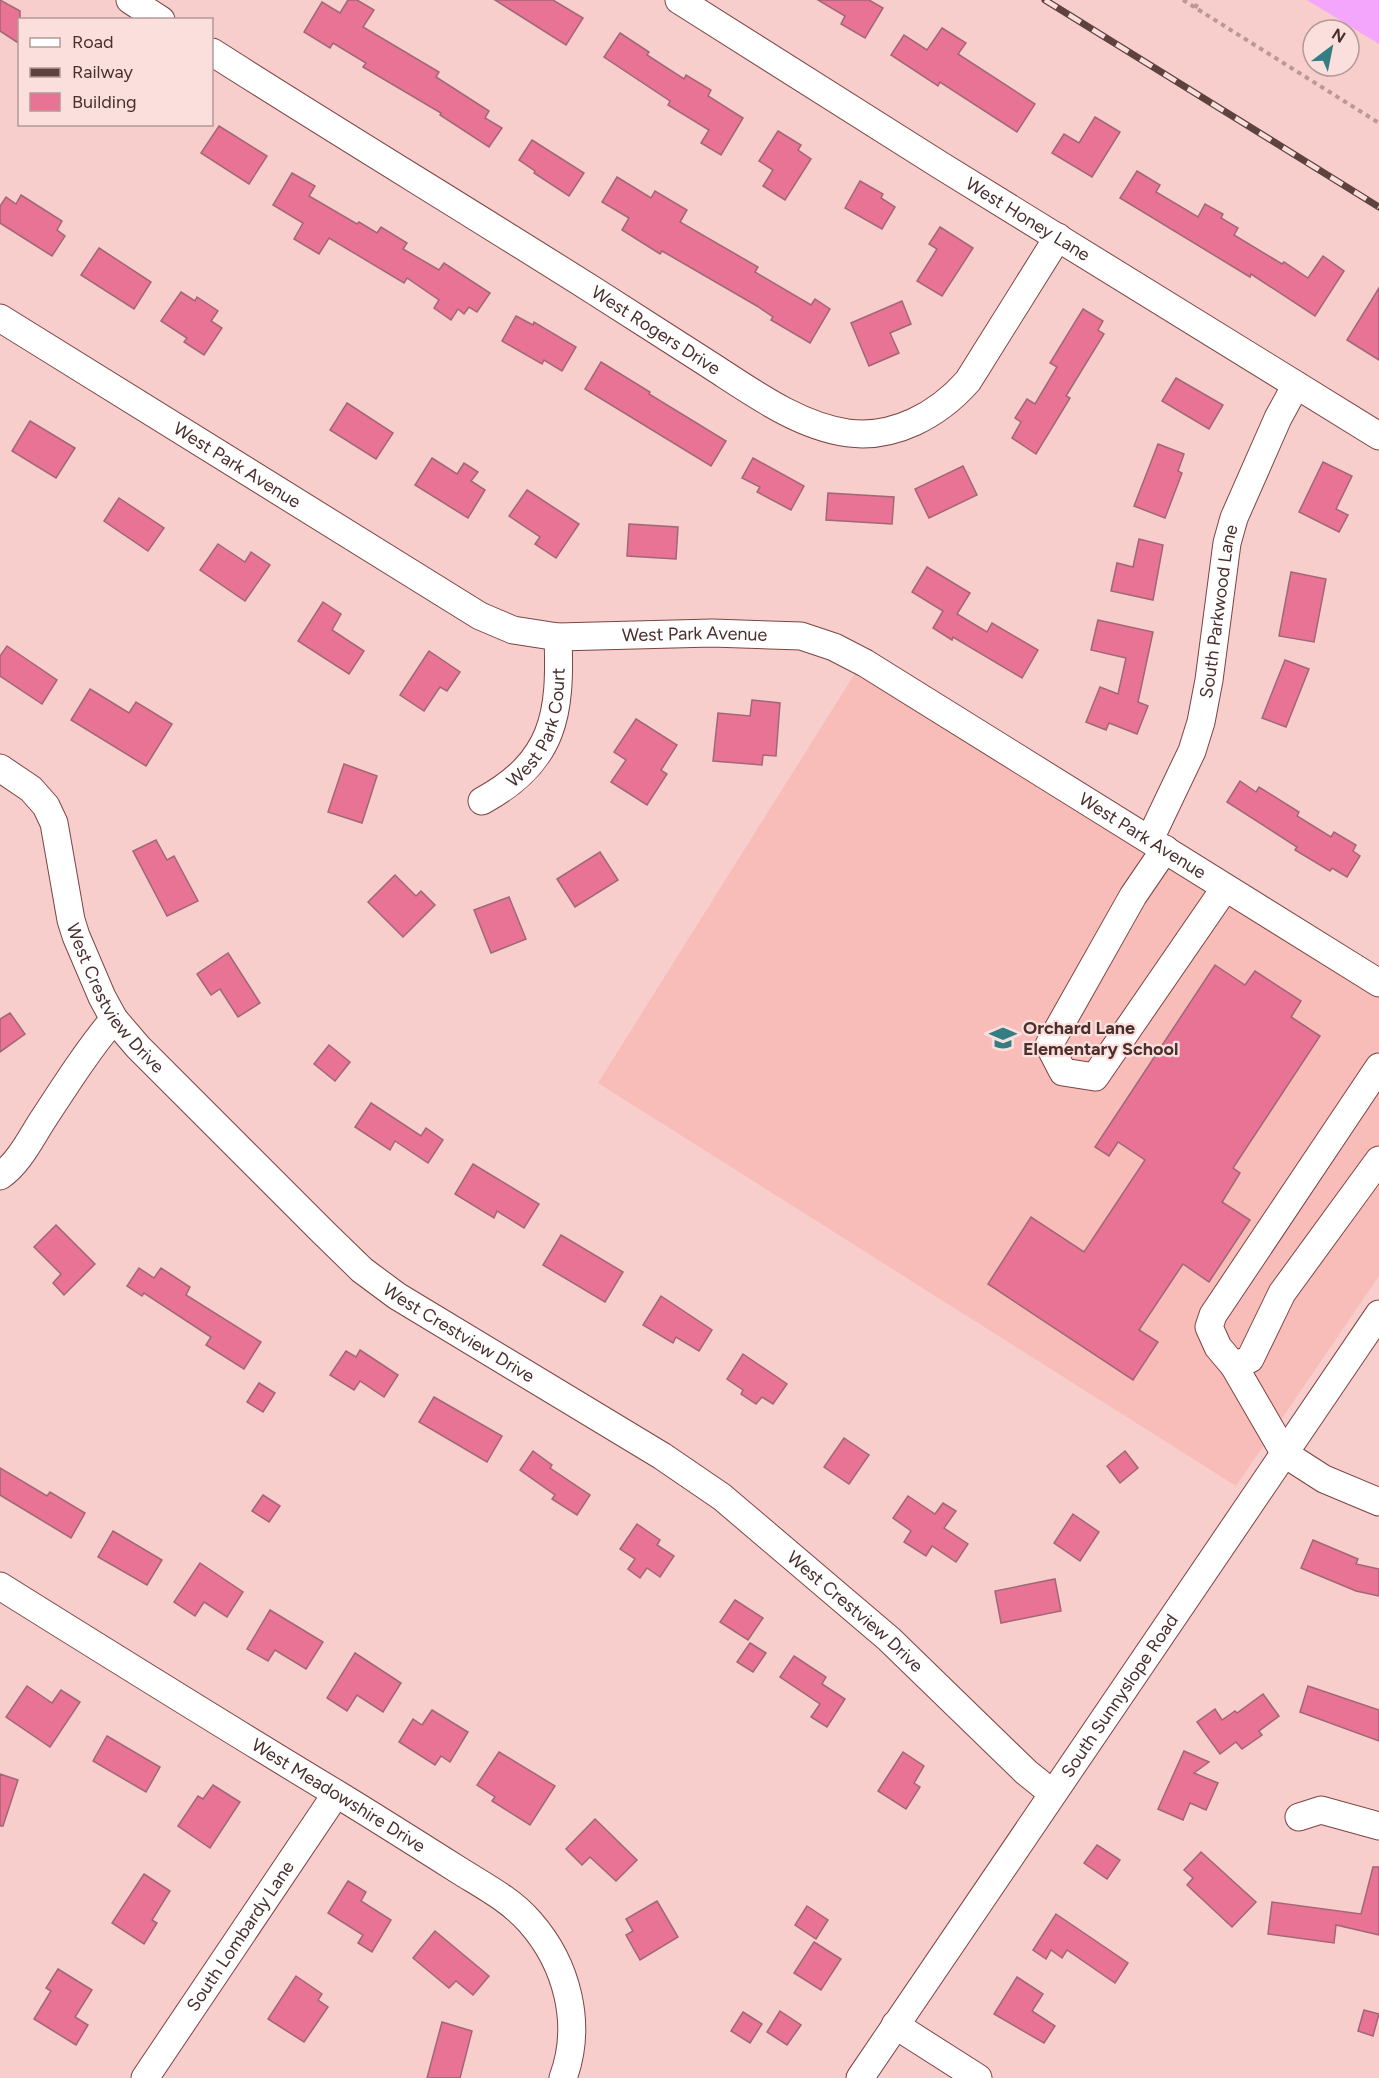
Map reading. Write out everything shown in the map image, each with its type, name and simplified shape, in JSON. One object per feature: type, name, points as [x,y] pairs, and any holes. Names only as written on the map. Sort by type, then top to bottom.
[{"type":"street","points":[[130,0],[158,18]]},
{"type":"street","name":"West Honey Lane","points":[[679,0],[1379,436]]},
{"type":"street","name":"West Rogers Drive","points":[[213,53],[744,387],[803,419],[847,433],[891,430],[915,422],[954,397],[968,381],[997,337],[1058,237]]},
{"type":"street","name":"West Park Avenue","points":[[0,318],[480,616],[513,630],[558,637],[776,633],[801,636],[834,647],[865,663],[1379,983]]},
{"type":"street","name":"South Parkwood Lane","points":[[1225,888],[1095,1077],[1064,1072],[1049,1045],[1133,896],[1157,844],[1192,751],[1201,722],[1209,680],[1227,543],[1234,518],[1278,418],[1296,385]]},
{"type":"street","name":"West Park Court","points":[[482,801],[521,775],[548,736],[560,674],[558,637]]},
{"type":"street","name":"West Crestview Drive","points":[[0,768],[31,789],[46,806],[54,823],[71,920],[102,997],[114,1018],[147,1055],[362,1270],[397,1296],[662,1456],[722,1497],[889,1639],[1026,1772],[1052,1793]]},
{"type":"street","points":[[1,1176],[23,1151],[92,1044],[114,1018]]},
{"type":"street","points":[[1379,1067],[1213,1315],[1209,1328],[1218,1347],[1234,1366],[1285,1454],[1324,1479],[1379,1502]]},
{"type":"street","points":[[1234,1366],[1250,1359],[1282,1293],[1379,1160]]},
{"type":"street","name":"South Sunnyslope Road","points":[[860,2078],[1379,1314]]},
{"type":"street","name":"West Meadowshire Drive","points":[[3,1594],[501,1896],[529,1920],[543,1938],[565,1980],[573,2036],[563,2078]]},
{"type":"street","name":"South Lombardy Lane","points":[[145,2078],[336,1794]]},
{"type":"street","points":[[1299,1817],[1321,1810],[1379,1826]]},
{"type":"street","points":[[895,2025],[978,2078]]},
{"type":"path","points":[[1183,0],[1379,123]]},
{"type":"path","points":[[1195,8],[1199,0]]},
{"type":"shaded area","points":[[1307,0],[1379,0],[1379,44],[1361,33],[1361,18],[1336,18]]},
{"type":"shaded area","name":"Orchard Lane Elementary School","points":[[857,670],[1379,993],[1379,1276],[1236,1486],[598,1083]]},
{"type":"building","points":[[0,0],[20,11],[18,43],[0,31]]},
{"type":"building","points":[[348,0],[357,0],[374,10],[363,27],[439,72],[436,77],[489,111],[485,118],[502,128],[489,147],[440,115],[441,113],[363,67],[366,63],[333,43],[330,48],[304,32],[322,2],[340,13]]},
{"type":"building","points":[[495,0],[553,0],[583,18],[566,45]]},
{"type":"building","points":[[818,0],[869,0],[883,8],[865,38],[841,24],[845,16]]},
{"type":"building","points":[[942,28],[966,43],[958,54],[1035,104],[1017,132],[940,82],[938,86],[891,55],[904,35],[927,50]]},
{"type":"building","points":[[620,33],[649,52],[647,55],[684,79],[686,75],[711,90],[708,96],[743,118],[721,155],[701,143],[709,130],[668,105],[670,101],[604,57]]},
{"type":"building","points":[[1095,117],[1120,132],[1092,177],[1052,153],[1064,134],[1079,143]]},
{"type":"building","points":[[219,126],[267,156],[249,184],[201,153]]},
{"type":"building","points":[[778,131],[801,145],[798,150],[811,159],[785,200],[763,186],[773,170],[759,161]]},
{"type":"building","points":[[532,140],[584,173],[569,196],[519,160]]},
{"type":"building","points":[[1137,171],[1160,185],[1156,192],[1198,217],[1205,204],[1223,214],[1221,218],[1238,228],[1234,235],[1308,278],[1323,256],[1344,271],[1315,316],[1251,274],[1250,277],[1120,198]]},
{"type":"building","points":[[292,173],[315,186],[309,196],[377,233],[381,227],[407,243],[403,249],[439,270],[444,263],[490,293],[477,312],[469,307],[464,314],[458,309],[451,320],[434,308],[439,300],[407,278],[404,283],[329,238],[319,254],[294,239],[303,223],[273,205]]},
{"type":"building","points":[[617,177],[651,198],[655,191],[687,210],[680,222],[758,267],[755,272],[811,305],[815,299],[830,309],[810,343],[771,320],[773,317],[757,306],[662,251],[660,254],[622,230],[629,218],[602,202]]},
{"type":"building","points":[[860,181],[883,194],[881,198],[895,207],[882,229],[845,208]]},
{"type":"building","points":[[21,195],[62,221],[57,230],[65,236],[52,256],[0,223],[0,206],[6,197],[16,204]]},
{"type":"building","points":[[940,227],[973,248],[942,296],[917,281],[937,249],[929,244]]},
{"type":"building","points":[[99,248],[151,282],[134,309],[81,275]]},
{"type":"building","points":[[1379,288],[1379,360],[1347,340]]},
{"type":"building","points":[[181,292],[195,301],[197,297],[218,311],[211,321],[222,328],[204,355],[184,342],[187,338],[161,321]]},
{"type":"building","points":[[902,301],[911,324],[890,333],[899,353],[869,366],[851,323]]},
{"type":"building","points":[[1083,309],[1103,321],[1098,330],[1104,334],[1066,396],[1070,398],[1036,454],[1012,438],[1021,422],[1015,418],[1027,399],[1035,404],[1057,367],[1050,363]]},
{"type":"building","points":[[516,316],[533,325],[534,322],[576,347],[562,371],[544,360],[542,364],[502,341]]},
{"type":"building","points":[[601,362],[726,441],[711,466],[585,389]]},
{"type":"building","points":[[1176,378],[1223,405],[1209,429],[1162,401]]},
{"type":"building","points":[[347,403],[393,433],[376,459],[330,430]]},
{"type":"building","points":[[30,421],[75,448],[56,478],[12,451]]},
{"type":"building","points":[[1158,444],[1184,454],[1178,471],[1182,473],[1165,518],[1134,506]]},
{"type":"building","points":[[432,458],[457,474],[464,463],[478,472],[471,481],[485,490],[468,518],[415,485]]},
{"type":"building","points":[[753,458],[804,486],[791,510],[757,492],[760,487],[742,478]]},
{"type":"building","points":[[1323,462],[1352,476],[1336,509],[1348,515],[1339,532],[1299,512]]},
{"type":"building","points":[[963,466],[977,495],[929,518],[915,489]]},
{"type":"building","points":[[527,490],[579,524],[556,558],[535,544],[540,537],[509,516]]},
{"type":"building","points":[[828,493],[894,497],[892,524],[826,520]]},
{"type":"building","points":[[119,498],[164,528],[148,551],[104,521]]},
{"type":"building","points":[[629,524],[678,527],[676,559],[627,556]]},
{"type":"building","points":[[1139,539],[1163,545],[1153,600],[1111,591],[1117,563],[1133,567]]},
{"type":"building","points":[[218,544],[245,562],[251,552],[270,565],[245,601],[200,570]]},
{"type":"building","points":[[927,567],[970,593],[957,614],[987,632],[992,623],[1038,650],[1022,678],[953,637],[952,640],[933,628],[943,611],[912,592]]},
{"type":"building","points":[[1291,572],[1326,579],[1314,642],[1279,636]]},
{"type":"building","points":[[323,602],[341,614],[332,630],[364,651],[349,674],[298,641]]},
{"type":"building","points":[[1098,620],[1153,632],[1138,702],[1148,706],[1137,734],[1109,723],[1106,730],[1086,722],[1100,687],[1118,694],[1126,658],[1091,650]]},
{"type":"building","points":[[7,646],[57,680],[42,704],[0,676],[0,656]]},
{"type":"building","points":[[429,651],[460,672],[447,691],[440,687],[424,711],[400,695]]},
{"type":"building","points":[[1285,660],[1309,669],[1286,727],[1262,718]]},
{"type":"building","points":[[90,689],[129,713],[136,702],[172,724],[146,766],[71,720]]},
{"type":"building","points":[[752,700],[780,703],[776,756],[763,755],[762,765],[713,761],[718,713],[750,716]]},
{"type":"building","points":[[636,719],[677,745],[661,770],[667,774],[647,805],[611,782],[626,760],[614,752]]},
{"type":"building","points":[[344,764],[377,776],[362,823],[328,812]]},
{"type":"building","points":[[1240,781],[1256,792],[1259,787],[1299,812],[1297,816],[1331,837],[1334,832],[1356,845],[1353,851],[1360,856],[1347,877],[1332,868],[1330,871],[1295,850],[1297,847],[1227,802]]},
{"type":"building","points":[[156,840],[167,860],[174,856],[198,901],[167,916],[133,851]]},
{"type":"building","points":[[600,852],[618,880],[575,907],[557,879]]},
{"type":"building","points":[[395,875],[416,896],[421,891],[435,905],[403,937],[368,902]]},
{"type":"building","points":[[509,897],[526,939],[491,953],[474,910]]},
{"type":"building","points":[[228,953],[260,1003],[238,1017],[220,989],[211,995],[197,974]]},
{"type":"building","points":[[1215,965],[1245,985],[1255,971],[1301,1001],[1291,1017],[1320,1036],[1233,1168],[1240,1173],[1222,1202],[1250,1220],[1209,1282],[1183,1264],[1139,1330],[1158,1342],[1133,1380],[988,1284],[1031,1217],[1084,1252],[1145,1160],[1118,1142],[1109,1156],[1095,1147]]},
{"type":"building","points":[[10,1013],[25,1034],[0,1052],[0,1019]]},
{"type":"building","points":[[329,1045],[350,1062],[335,1081],[314,1064]]},
{"type":"building","points":[[371,1103],[421,1136],[426,1128],[443,1140],[428,1163],[395,1141],[390,1150],[355,1127]]},
{"type":"building","points":[[473,1164],[539,1204],[524,1228],[497,1211],[494,1218],[455,1194]]},
{"type":"building","points":[[56,1225],[95,1264],[64,1295],[53,1283],[61,1274],[34,1247]]},
{"type":"building","points":[[561,1235],[623,1272],[605,1302],[543,1265]]},
{"type":"building","points":[[139,1268],[154,1278],[161,1268],[190,1287],[186,1295],[261,1342],[244,1369],[206,1345],[211,1337],[144,1293],[142,1296],[127,1286]]},
{"type":"building","points":[[661,1296],[712,1330],[699,1351],[676,1337],[673,1343],[643,1325]]},
{"type":"building","points":[[360,1350],[398,1375],[384,1397],[360,1381],[354,1390],[330,1375],[346,1351],[356,1357]]},
{"type":"building","points":[[743,1354],[787,1384],[773,1404],[762,1397],[756,1404],[741,1394],[743,1390],[727,1379]]},
{"type":"building","points":[[259,1383],[275,1393],[263,1412],[247,1402]]},
{"type":"building","points":[[434,1397],[502,1436],[487,1462],[419,1422]]},
{"type":"building","points":[[844,1438],[869,1455],[849,1484],[824,1467]]},
{"type":"building","points":[[533,1451],[552,1465],[550,1468],[590,1495],[577,1515],[552,1499],[555,1495],[520,1470]]},
{"type":"building","points":[[1125,1451],[1138,1468],[1120,1483],[1107,1466]]},
{"type":"building","points":[[0,1468],[47,1496],[50,1492],[85,1513],[71,1538],[0,1495]]},
{"type":"building","points":[[263,1495],[280,1506],[269,1522],[252,1511]]},
{"type":"building","points":[[908,1496],[935,1514],[943,1503],[956,1511],[944,1528],[968,1544],[956,1562],[932,1546],[926,1556],[904,1542],[911,1531],[893,1518]]},
{"type":"building","points":[[1073,1514],[1099,1532],[1080,1561],[1054,1543]]},
{"type":"building","points":[[637,1524],[660,1540],[657,1545],[674,1556],[660,1577],[647,1568],[640,1578],[628,1569],[635,1559],[620,1549]]},
{"type":"building","points":[[113,1531],[162,1560],[147,1585],[98,1557]]},
{"type":"building","points":[[1313,1540],[1358,1559],[1356,1564],[1379,1569],[1379,1596],[1356,1591],[1301,1568]]},
{"type":"building","points":[[200,1563],[243,1592],[227,1617],[204,1602],[195,1616],[174,1602]]},
{"type":"building","points":[[1055,1579],[1061,1611],[1001,1623],[995,1591]]},
{"type":"building","points":[[735,1600],[763,1618],[748,1640],[720,1622]]},
{"type":"building","points":[[270,1610],[323,1642],[306,1669],[275,1650],[268,1661],[247,1649]]},
{"type":"building","points":[[750,1643],[766,1653],[753,1672],[737,1662]]},
{"type":"building","points":[[355,1653],[401,1683],[383,1712],[357,1695],[347,1711],[327,1698]]},
{"type":"building","points":[[794,1656],[826,1677],[822,1684],[845,1699],[827,1727],[811,1717],[820,1704],[780,1677]]},
{"type":"building","points":[[27,1686],[52,1703],[61,1690],[80,1702],[50,1747],[6,1717]]},
{"type":"building","points":[[1308,1686],[1379,1710],[1379,1741],[1300,1712]]},
{"type":"building","points":[[1263,1694],[1279,1716],[1259,1731],[1262,1735],[1242,1749],[1236,1742],[1220,1754],[1197,1722],[1215,1709],[1222,1720],[1235,1711],[1237,1713]]},
{"type":"building","points":[[432,1710],[468,1732],[450,1762],[441,1756],[435,1765],[399,1742],[413,1719],[422,1725]]},
{"type":"building","points":[[107,1736],[160,1767],[146,1792],[93,1761]]},
{"type":"building","points":[[1184,1751],[1209,1762],[1194,1773],[1218,1783],[1206,1810],[1190,1803],[1183,1820],[1158,1809]]},
{"type":"building","points":[[499,1752],[555,1786],[530,1825],[492,1801],[495,1797],[477,1785]]},
{"type":"building","points":[[903,1752],[924,1766],[914,1783],[920,1787],[906,1809],[878,1791]]},
{"type":"building","points":[[0,1774],[18,1780],[3,1826],[0,1826]]},
{"type":"building","points":[[213,1785],[240,1802],[210,1848],[178,1826],[198,1796],[203,1799]]},
{"type":"building","points":[[595,1819],[637,1860],[616,1881],[590,1857],[582,1865],[566,1849]]},
{"type":"building","points":[[1097,1845],[1120,1860],[1107,1879],[1084,1863]]},
{"type":"building","points":[[1201,1852],[1256,1902],[1232,1927],[1187,1885],[1193,1878],[1184,1870]]},
{"type":"building","points":[[1373,1867],[1379,1867],[1379,1935],[1336,1925],[1334,1943],[1268,1934],[1272,1902],[1361,1914]]},
{"type":"building","points":[[144,1874],[170,1891],[152,1920],[157,1923],[144,1944],[112,1923]]},
{"type":"building","points":[[348,1881],[366,1892],[361,1901],[391,1920],[372,1952],[358,1943],[363,1935],[328,1913]]},
{"type":"building","points":[[657,1901],[678,1937],[640,1960],[626,1935],[633,1931],[626,1919]]},
{"type":"building","points":[[807,1906],[828,1920],[816,1939],[795,1925]]},
{"type":"building","points":[[1056,1914],[1128,1963],[1115,1983],[1067,1950],[1062,1958],[1051,1950],[1046,1959],[1033,1950]]},
{"type":"building","points":[[435,1931],[489,1976],[473,1995],[456,1981],[449,1988],[413,1958]]},
{"type":"building","points":[[814,1942],[841,1959],[821,1990],[794,1973]]},
{"type":"building","points":[[58,1969],[92,1990],[75,2017],[88,2025],[76,2045],[34,2019],[51,1991],[46,1988]]},
{"type":"building","points":[[296,1976],[322,1994],[318,2000],[328,2007],[304,2042],[268,2019]]},
{"type":"building","points":[[1017,1977],[1043,1994],[1032,2011],[1055,2026],[1044,2043],[994,2014]]},
{"type":"building","points":[[1364,2010],[1379,2014],[1373,2036],[1358,2031]]},
{"type":"building","points":[[780,2011],[801,2025],[787,2045],[767,2032]]},
{"type":"building","points":[[743,2012],[762,2024],[750,2043],[731,2031]]},
{"type":"building","points":[[442,2022],[472,2031],[460,2078],[427,2078]]},
{"type":"railway","points":[[1045,0],[1379,207]]},
{"type":"place","name":"Orchard Lane Elementary School","points":[[1003,1038]]}]
